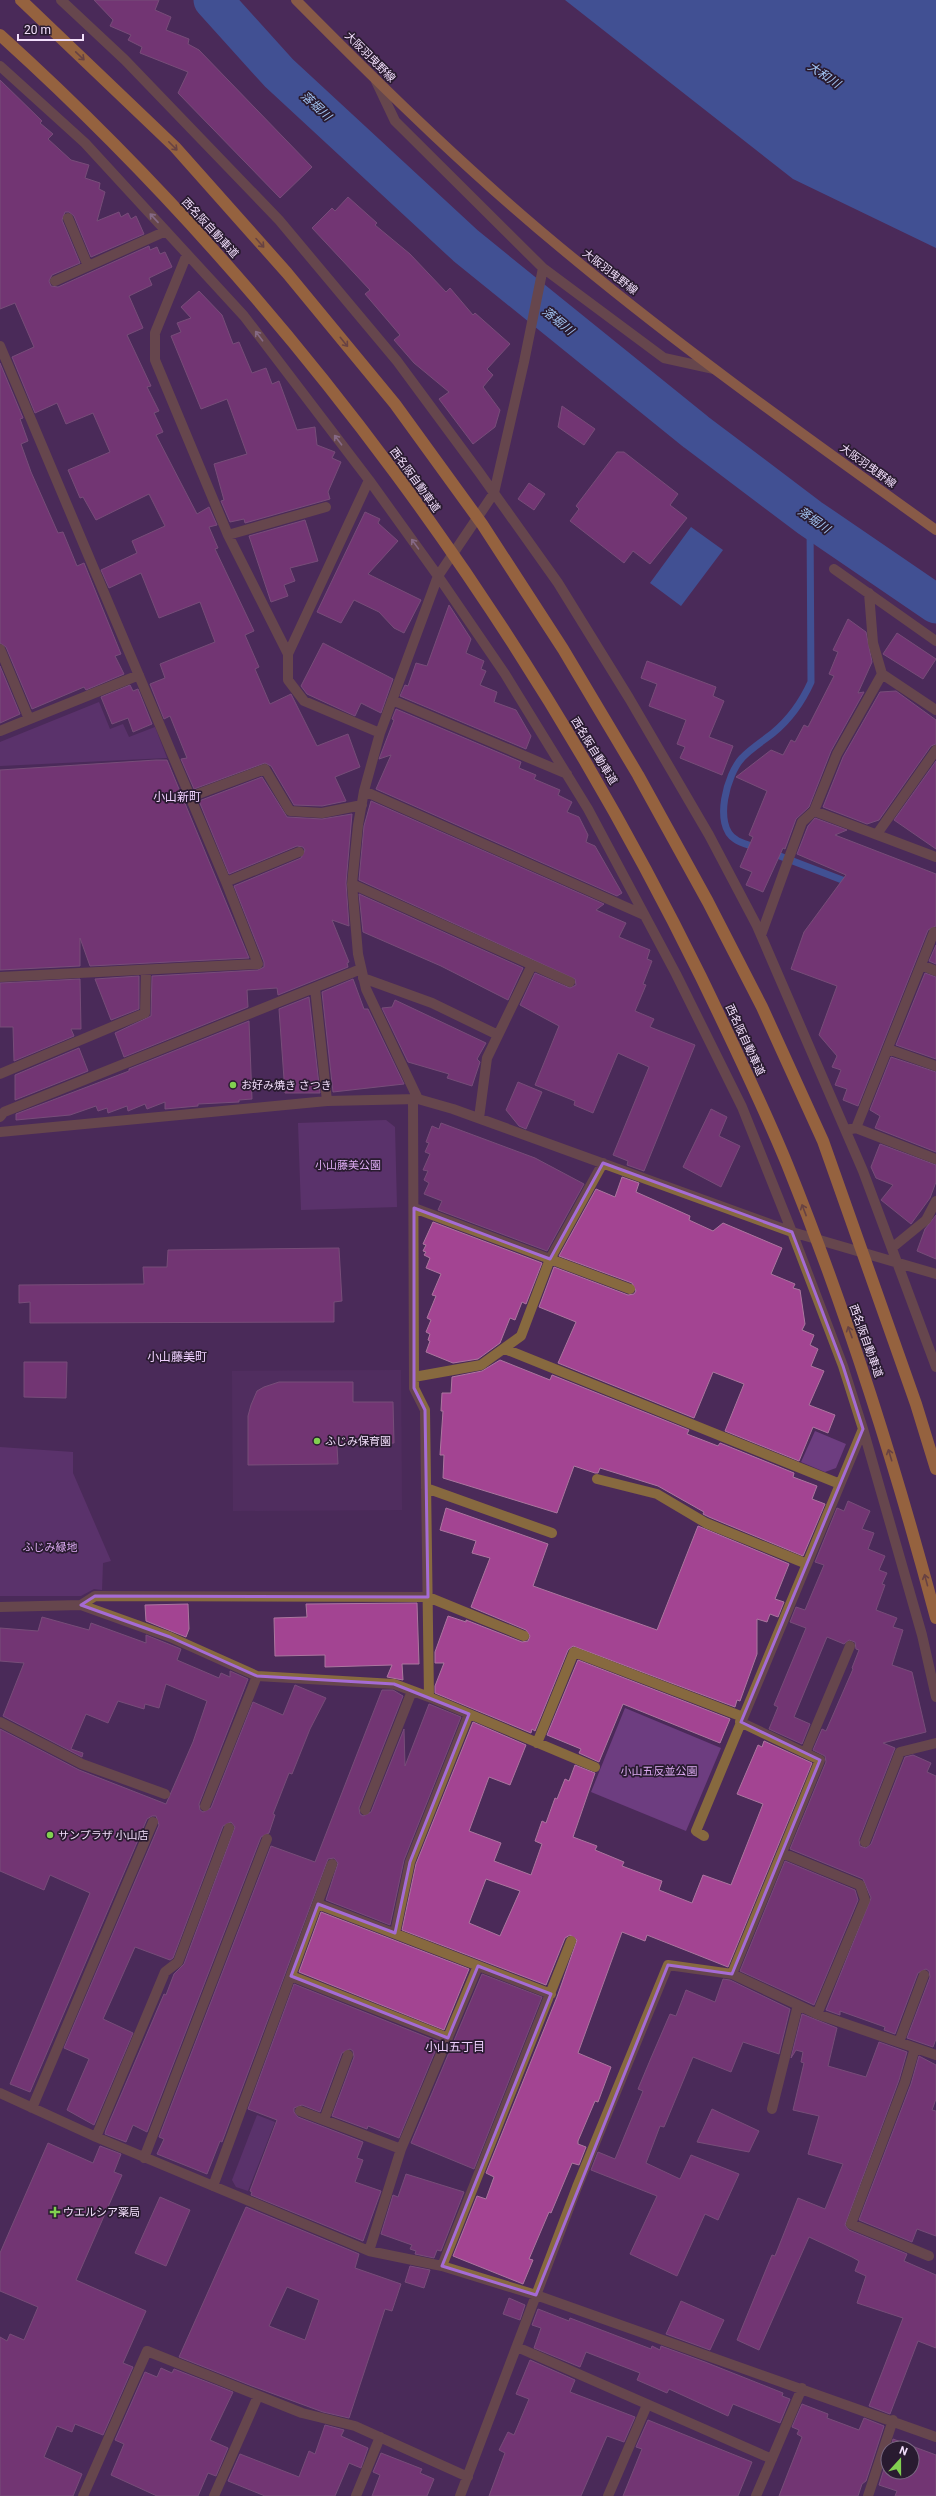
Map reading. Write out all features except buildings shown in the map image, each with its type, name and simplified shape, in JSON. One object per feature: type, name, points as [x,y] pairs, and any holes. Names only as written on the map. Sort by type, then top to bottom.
[{"type":"highway","points":[[21,0],[175,147],[287,273],[395,404],[482,524],[563,649],[638,775],[708,902],[762,1007],[823,1141],[916,1404],[936,1469]]},
{"type":"highway","name":"西名阪自動車道","points":[[0,35],[58,87],[184,217],[262,303],[360,426],[450,551],[524,664],[604,792],[680,935],[733,1042],[786,1161],[864,1373],[907,1509],[936,1618]]},
{"type":"main road","name":"大阪羽曳野線","points":[[296,0],[376,81],[577,262],[714,369],[936,530]]},
{"type":"street","points":[[61,0],[125,60],[279,220],[396,362],[494,493],[558,582],[629,698],[709,835],[761,935],[851,1129],[936,1367]]},
{"type":"street","points":[[0,66],[85,143],[244,316],[369,480],[438,576],[505,674],[588,809],[742,1107],[792,1232],[843,1366],[863,1429],[922,1635],[936,1697]]},
{"type":"street","points":[[376,81],[395,121],[542,268],[664,358],[714,369]]},
{"type":"street","points":[[68,218],[88,266]]},
{"type":"street","points":[[55,281],[166,231]]},
{"type":"street","points":[[187,254],[155,333],[155,360],[228,535],[288,654]]},
{"type":"street","points":[[430,1697],[425,1410],[414,1388],[414,1208],[416,1099],[366,989],[358,954],[352,884],[364,791],[380,733],[438,576],[494,493],[532,322],[542,268]]},
{"type":"street","points":[[0,346],[226,882],[258,964],[146,971],[0,977]]},
{"type":"street","points":[[369,480],[288,654],[288,680],[304,701],[380,733]]},
{"type":"street","points":[[228,535],[326,507]]},
{"type":"street","points":[[834,569],[936,641]]},
{"type":"street","points":[[869,593],[873,643],[882,674],[936,710]]},
{"type":"street","points":[[0,649],[29,719]]},
{"type":"street","points":[[761,935],[802,822],[814,811],[837,754],[882,674]]},
{"type":"street","points":[[0,731],[139,675]]},
{"type":"street","points":[[392,700],[566,774]]},
{"type":"street","points":[[878,834],[936,750]]},
{"type":"street","points":[[190,797],[265,770],[290,811],[322,813],[362,805]]},
{"type":"street","points":[[364,791],[644,915]]},
{"type":"street","points":[[814,811],[936,856]]},
{"type":"street","points":[[226,882],[299,852]]},
{"type":"street","points":[[352,884],[570,982]]},
{"type":"street","points":[[851,1129],[888,1048],[934,932]]},
{"type":"street","points":[[479,1118],[487,1058],[532,965]]},
{"type":"street","points":[[920,965],[936,971]]},
{"type":"street","points":[[0,1074],[145,1012],[146,971]]},
{"type":"street","points":[[0,1117],[4,1112],[315,988],[362,973],[432,1003],[498,1035]]},
{"type":"street","points":[[315,988],[327,1101]]},
{"type":"street","points":[[888,1048],[936,1066]]},
{"type":"street","points":[[0,1132],[327,1101],[416,1099],[479,1118],[792,1232],[934,1274]]},
{"type":"street","points":[[851,1129],[936,1159]]},
{"type":"street","points":[[414,1376],[481,1365],[521,1336],[550,1259],[603,1163]]},
{"type":"street","points":[[893,1247],[926,1220],[936,1201]]},
{"type":"street","points":[[414,1208],[630,1289]]},
{"type":"street","points":[[505,1349],[840,1484]]},
{"type":"street","points":[[704,1836],[696,1832],[863,1429]]},
{"type":"street","points":[[597,1479],[657,1494],[706,1523],[806,1564]]},
{"type":"street","points":[[426,1488],[552,1533]]},
{"type":"street","points":[[81,1605],[95,1596],[428,1597],[524,1636]]},
{"type":"street","points":[[0,1607],[81,1605],[170,1637],[257,1676],[394,1684],[430,1697],[595,1767]]},
{"type":"street","points":[[805,1753],[850,1646]]},
{"type":"street","points":[[537,1743],[574,1652],[742,1720],[820,1760],[732,1974]]},
{"type":"street","points":[[205,1806],[257,1676]]},
{"type":"street","points":[[365,1810],[412,1691]]},
{"type":"street","points":[[395,1933],[410,1862],[469,1714]]},
{"type":"street","points":[[0,1722],[82,1764],[165,1794]]},
{"type":"street","points":[[865,1842],[900,1752],[936,1743]]},
{"type":"street","points":[[32,2108],[153,1822]]},
{"type":"street","points":[[96,2137],[165,1972],[178,1962],[229,1828]]},
{"type":"street","points":[[144,2158],[268,1839]]},
{"type":"street","points":[[782,1853],[860,1885],[865,1900],[817,2014]]},
{"type":"street","points":[[213,2186],[332,1864]]},
{"type":"street","points":[[318,1904],[551,1994]]},
{"type":"street","points":[[442,2266],[571,1941]]},
{"type":"street","points":[[460,2496],[577,2187],[668,1965],[732,1974],[817,2014],[936,2055]]},
{"type":"street","points":[[369,2251],[401,2149],[478,1966]]},
{"type":"street","points":[[899,2042],[924,1975]]},
{"type":"street","points":[[291,1976],[448,2038]]},
{"type":"street","points":[[772,2109],[798,2005]]},
{"type":"street","points":[[915,2048],[905,2082],[851,2224],[929,2256]]},
{"type":"street","points":[[324,2120],[348,2055]]},
{"type":"street","points":[[0,2093],[144,2158],[369,2251],[442,2266],[536,2295],[894,2420],[936,2437]]},
{"type":"street","points":[[300,2111],[401,2149]]},
{"type":"street","points":[[517,2347],[772,2459]]},
{"type":"street","points":[[83,2496],[147,2352],[302,2413],[355,2426],[468,2477]]},
{"type":"street","points":[[756,2496],[802,2388]]},
{"type":"street","points":[[214,2496],[258,2396]]},
{"type":"street","points":[[608,2496],[647,2405]]},
{"type":"street","points":[[868,2496],[894,2420]]},
{"type":"street","points":[[356,2496],[380,2437]]},
{"type":"highlighted area","points":[[603,1163],[792,1232],[843,1366],[863,1429],[741,1722],[820,1760],[732,1974],[668,1965],[536,2295],[442,2266],[551,1994],[478,1966],[448,2038],[291,1976],[318,1904],[395,1933],[410,1862],[469,1714],[394,1684],[257,1676],[170,1637],[81,1605],[95,1596],[428,1597],[425,1410],[414,1388],[414,1208],[550,1259]]},
{"type":"shaded area","name":"ふじみ保育園","points":[[401,1370],[402,1510],[233,1511],[232,1371]]},
{"type":"green space","points":[[99,702],[110,729],[123,724],[129,737],[155,727],[167,758],[0,766],[0,742]]},
{"type":"green space","name":"小山藤美公園","points":[[386,1120],[395,1127],[397,1207],[301,1210],[298,1123]]},
{"type":"green space","points":[[815,1431],[846,1444],[836,1468],[825,1472],[801,1462]]},
{"type":"green space","name":"ふじみ緑地","points":[[0,1447],[73,1452],[73,1473],[111,1561],[103,1563],[102,1590],[94,1589],[81,1596],[0,1596]]},
{"type":"green space","name":"小山五反並公園","points":[[625,1708],[721,1748],[686,1831],[591,1792]]},
{"type":"green space","points":[[257,2115],[275,2122],[248,2191],[236,2187],[232,2180]]},
{"type":"water","name":"大和川","points":[[565,0],[936,0],[936,248],[793,179]]},
{"type":"water","points":[[691,527],[723,550],[681,606],[650,583]]},
{"type":"waterway","name":"落堀川","points":[[213,0],[279,73],[466,246],[696,432],[810,518],[936,604]]},
{"type":"waterway","points":[[758,848],[737,841],[728,832],[725,823],[725,799],[727,787],[736,766],[753,748],[785,722],[800,703],[811,682],[810,518]]},
{"type":"waterway","points":[[772,853],[850,883]]},
{"type":"place","name":"お好み焼き さつき","points":[[233,1085]]},
{"type":"place","name":"ふじみ保育園","points":[[317,1441]]},
{"type":"place","name":"サンプラザ 小山店","points":[[50,1835]]},
{"type":"place","name":"ウエルシア薬局","points":[[55,2212]]},
{"type":"district","name":"小山新町","points":[[177,797]]},
{"type":"district","name":"小山藤美町","points":[[177,1357]]},
{"type":"district","name":"小山五丁目","points":[[455,2047]]}]
